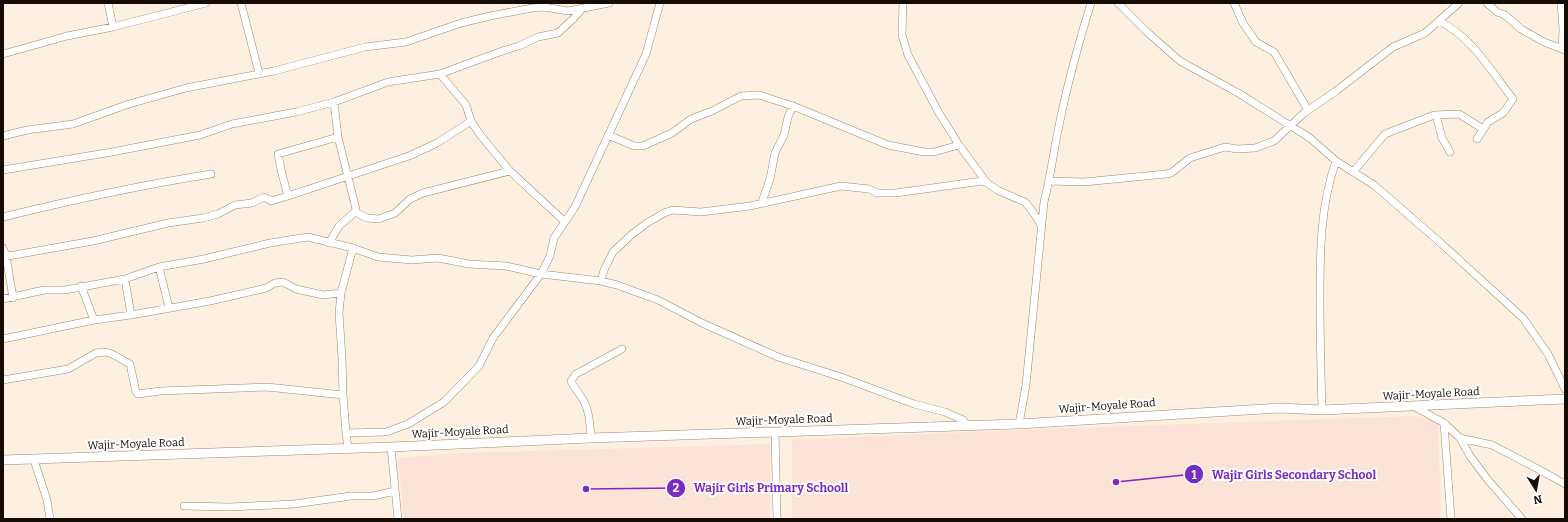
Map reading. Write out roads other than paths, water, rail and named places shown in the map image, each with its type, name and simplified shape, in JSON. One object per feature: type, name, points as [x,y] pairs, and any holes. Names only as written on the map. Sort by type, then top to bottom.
[{"type":"main road","name":"Wajir-Moyale Road","points":[[3,460],[391,447],[591,438],[968,426],[1279,408],[1322,410],[1415,407],[1565,399]]},
{"type":"street","points":[[108,3],[113,27]]},
{"type":"street","points":[[3,54],[23,50],[67,36],[113,27],[206,3]]},
{"type":"street","points":[[241,3],[259,73]]},
{"type":"street","points":[[3,136],[27,130],[73,124],[129,104],[186,88],[274,71],[365,48],[406,42],[461,22],[532,8],[544,7],[568,11],[609,3]]},
{"type":"street","points":[[346,433],[386,432],[408,424],[444,402],[479,366],[493,338],[541,274],[550,256],[554,238],[564,221],[575,207],[646,54],[660,3]]},
{"type":"street","points":[[903,3],[902,35],[908,55],[939,113],[959,145],[987,183],[999,191],[1025,202],[1041,225]]},
{"type":"street","points":[[1019,424],[1026,385],[1044,202],[1050,181],[1060,121],[1075,54],[1092,3]]},
{"type":"street","points":[[1118,3],[1146,31],[1180,61],[1205,74],[1310,138],[1336,161],[1374,185],[1443,245],[1518,314],[1548,354],[1565,388]]},
{"type":"street","points":[[1234,3],[1243,23],[1256,42],[1274,52],[1308,110]]},
{"type":"street","points":[[1050,181],[1084,182],[1171,173],[1190,158],[1225,147],[1237,149],[1255,148],[1274,141],[1308,110],[1336,91],[1392,47],[1425,33],[1459,3]]},
{"type":"street","points":[[1487,3],[1497,12],[1505,15],[1521,29],[1544,42],[1564,49],[1561,3]]},
{"type":"street","points":[[3,170],[112,152],[200,135],[232,124],[296,112],[334,102],[388,82],[440,74],[519,46],[538,37],[558,32],[582,9]]},
{"type":"street","points":[[1440,20],[1471,44],[1514,99],[1503,113],[1488,122],[1477,139]]},
{"type":"street","points":[[440,74],[466,105],[471,121],[480,136],[510,171],[564,221]]},
{"type":"street","points":[[608,135],[634,146],[643,146],[672,133],[690,118],[712,111],[741,96],[759,95],[793,106],[888,145],[924,152],[934,152],[959,145]]},
{"type":"street","points":[[329,243],[338,226],[355,212],[356,209],[338,138],[334,102]]},
{"type":"street","points":[[762,202],[770,179],[775,153],[784,135],[788,117],[793,106]]},
{"type":"street","points":[[1353,172],[1385,134],[1436,115],[1459,114],[1483,129]]},
{"type":"street","points":[[1436,115],[1442,138],[1450,152]]},
{"type":"street","points":[[4,256],[93,241],[168,223],[203,218],[218,214],[235,205],[252,202],[264,197],[272,201],[348,177],[416,153],[437,143],[471,121]]},
{"type":"street","points":[[288,196],[278,154],[338,138]]},
{"type":"street","points":[[1322,410],[1320,364],[1321,225],[1328,183],[1336,161]]},
{"type":"street","points":[[355,212],[367,218],[378,219],[395,213],[410,199],[423,193],[510,171]]},
{"type":"street","points":[[3,217],[111,193],[211,174]]},
{"type":"street","points":[[601,281],[604,270],[613,252],[631,235],[664,213],[673,210],[701,212],[750,206],[762,202],[841,186],[868,189],[876,194],[896,193],[977,181],[987,183]]},
{"type":"street","points":[[3,299],[44,290],[65,290],[125,279],[159,267],[308,237],[353,248],[378,257],[412,260],[438,258],[469,264],[506,266],[541,274],[601,281],[617,285],[658,300],[702,323],[778,357],[841,377],[914,404],[945,412],[963,420],[968,426]]},
{"type":"street","points":[[3,248],[13,298]]},
{"type":"street","points":[[348,448],[343,395],[339,313],[341,293],[353,248]]},
{"type":"street","points":[[159,267],[169,308]]},
{"type":"street","points":[[125,279],[131,315]]},
{"type":"street","points":[[3,339],[94,320],[210,301],[266,288],[275,283],[283,282],[296,289],[323,295],[341,293]]},
{"type":"street","points":[[81,286],[94,320]]},
{"type":"street","points":[[591,438],[590,421],[586,406],[573,385],[571,381],[572,378],[576,374],[622,349]]},
{"type":"street","points":[[3,380],[68,369],[96,353],[105,352],[123,359],[130,364],[136,392],[138,394],[160,391],[267,387],[343,395]]},
{"type":"street","points":[[1415,407],[1444,423],[1460,438],[1470,456],[1488,480],[1522,519]]},
{"type":"street","points":[[1444,423],[1451,519]]},
{"type":"street","points":[[775,432],[777,519]]},
{"type":"street","points":[[1460,438],[1492,445],[1538,468],[1565,484]]},
{"type":"street","points":[[391,447],[398,519]]},
{"type":"street","points":[[34,460],[47,500],[50,519]]},
{"type":"street","points":[[184,506],[230,507],[294,504],[351,496],[374,496],[395,491]]},
{"type":"place","name":"Wajir Girls Secondary School","points":[[1116,482]]},
{"type":"place","name":"Wajir Girls Primary Schooll","points":[[586,489]]}]
